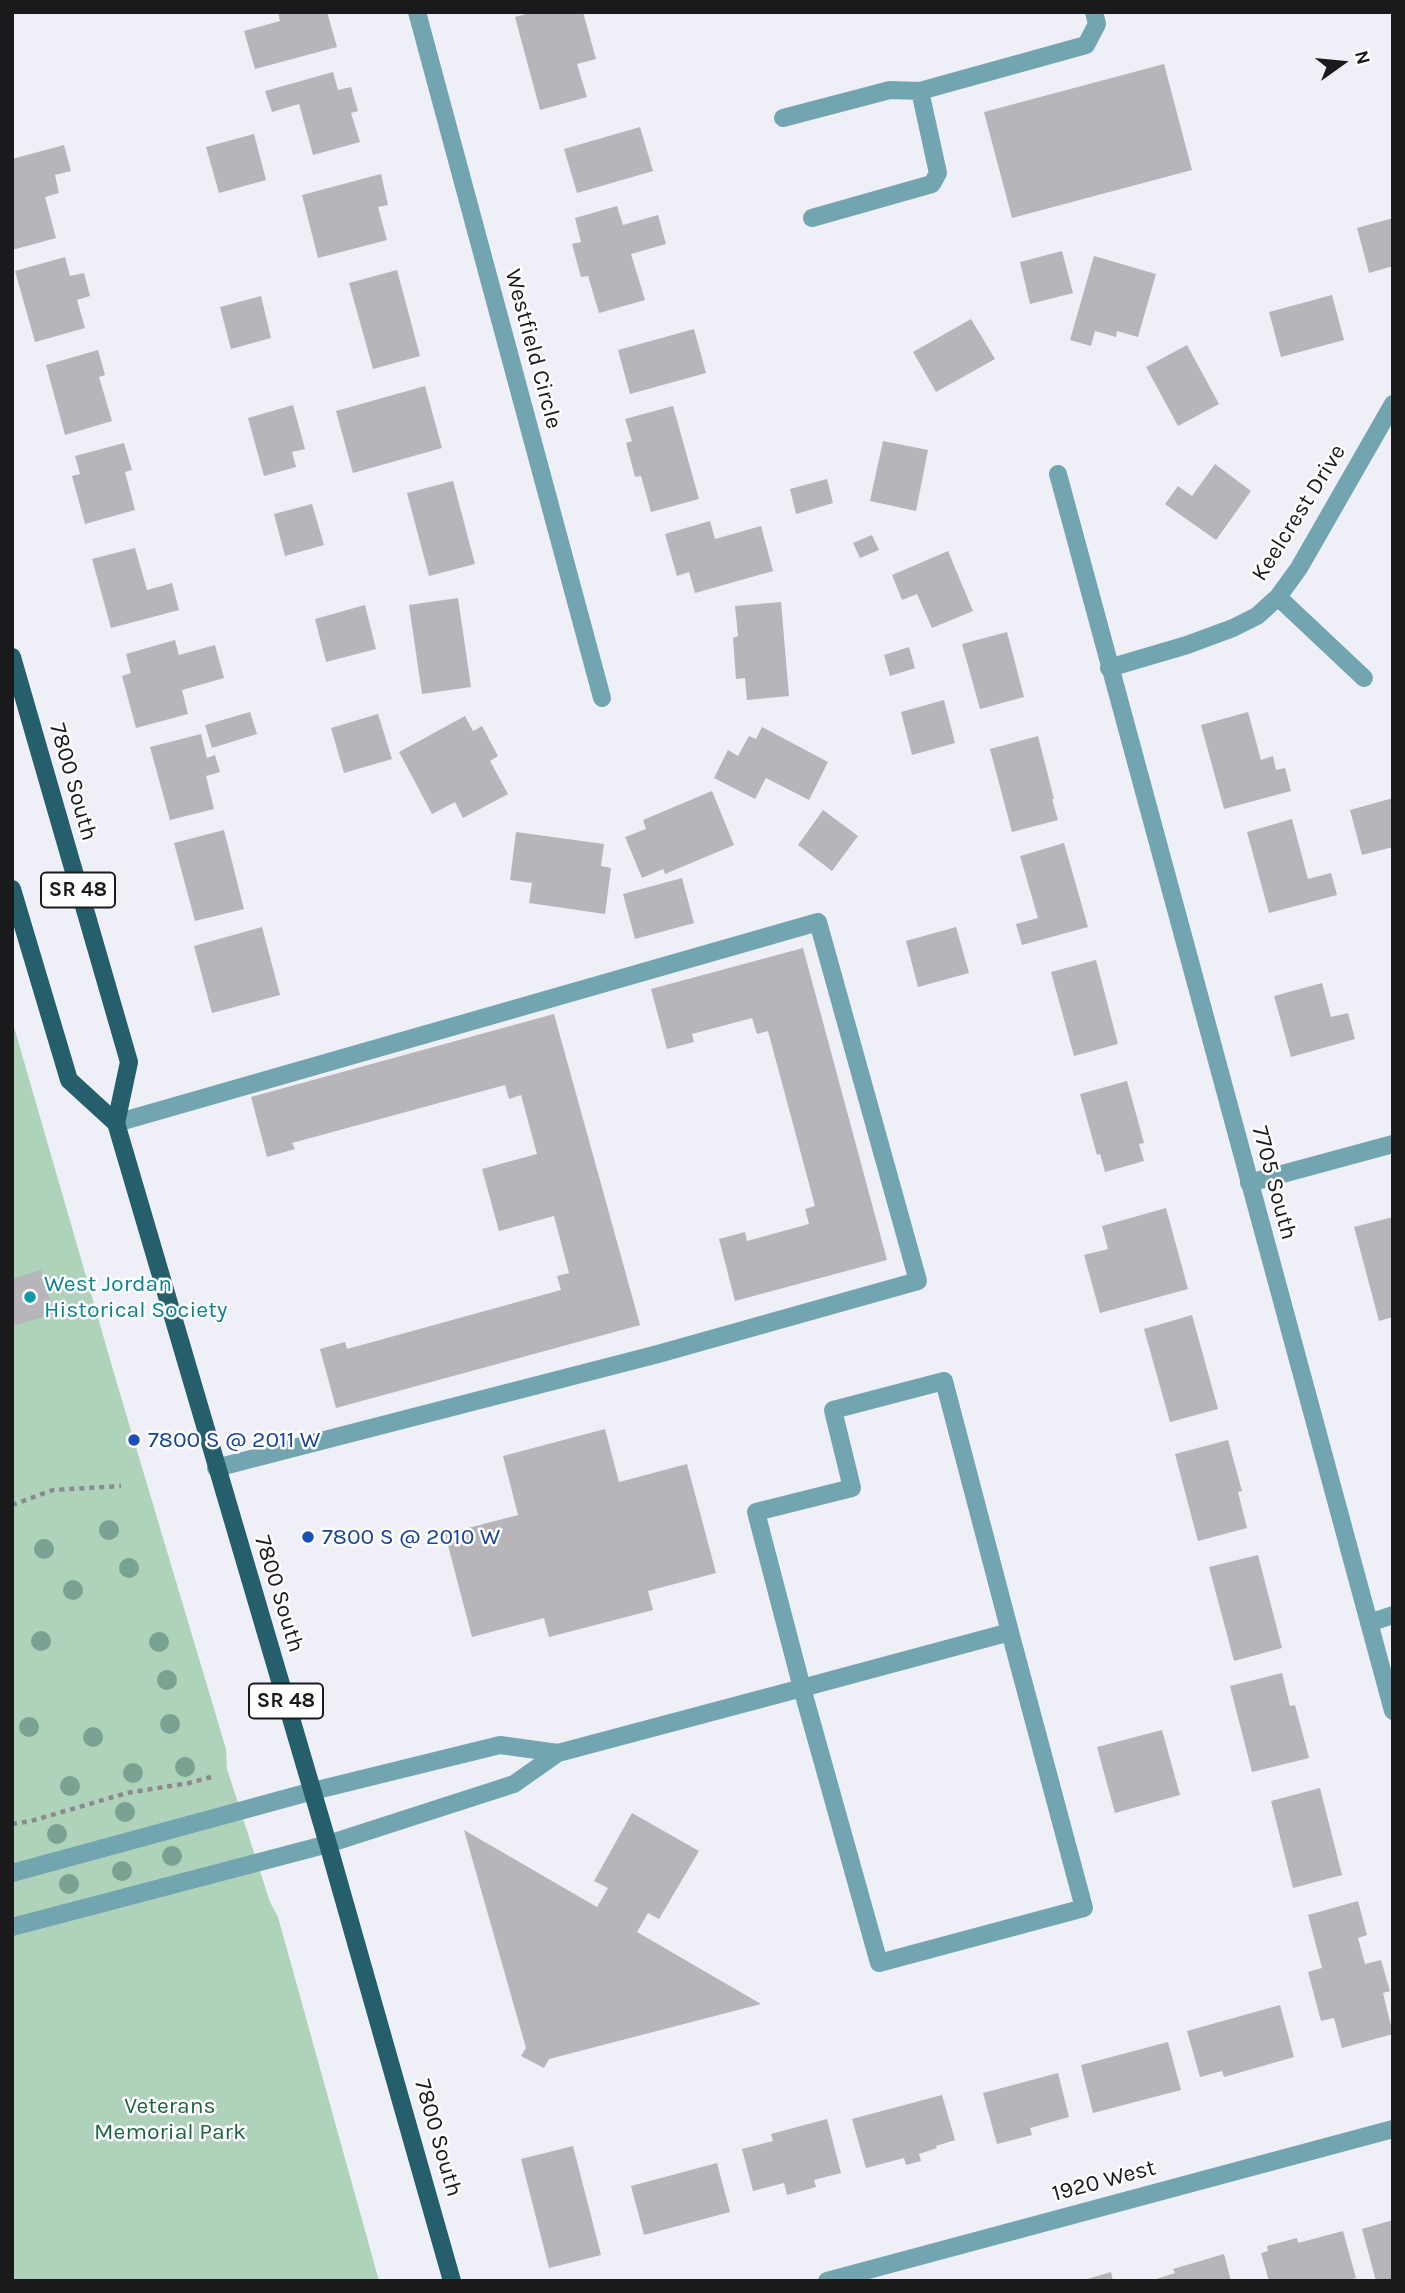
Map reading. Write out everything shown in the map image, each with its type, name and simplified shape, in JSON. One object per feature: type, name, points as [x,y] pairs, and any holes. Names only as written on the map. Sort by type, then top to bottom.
[{"type":"main road","name":"7800 South","points":[[12,657],[129,1062],[116,1123],[313,1791],[452,2281]]},
{"type":"main road","name":"SR 48","points":[[12,889],[69,1080],[116,1123]]},
{"type":"street","name":"Westfield Circle","points":[[417,12],[602,698]]},
{"type":"street","points":[[783,118],[890,90],[920,91],[1086,46],[1097,24],[1094,12]]},
{"type":"street","points":[[812,218],[932,184],[938,173],[920,91]]},
{"type":"street","name":"Keelcrest Drive","points":[[1109,668],[1233,628],[1257,616],[1278,597],[1299,568],[1393,404]]},
{"type":"street","name":"7705 South","points":[[1058,474],[1393,1711]]},
{"type":"street","points":[[1278,597],[1364,678]]},
{"type":"street","points":[[116,1123],[818,922],[918,1281],[669,1351],[216,1468]]},
{"type":"street","points":[[1249,1183],[1393,1144]]},
{"type":"street","points":[[944,1381],[1010,1632],[1084,1908],[879,1963],[756,1512],[852,1488],[833,1410],[944,1381]]},
{"type":"street","points":[[1369,1623],[1393,1615]]},
{"type":"street","points":[[12,1927],[328,1843],[514,1784],[558,1754],[1010,1632]]},
{"type":"street","points":[[12,1873],[313,1791],[500,1745],[558,1754]]},
{"type":"street","name":"1920 West","points":[[827,2281],[1393,2129]]},
{"type":"path","points":[[12,1505],[53,1490],[121,1486]]},
{"type":"path","points":[[12,1824],[127,1793],[211,1777]]},
{"type":"green space","name":"Veterans Memorial Park","points":[[12,1020],[226,1749],[227,1769],[270,1902],[278,1917],[379,2281],[12,2281]]},
{"type":"building","points":[[278,12],[327,12],[337,47],[255,69],[244,31],[280,21]]},
{"type":"building","points":[[533,12],[583,12],[596,59],[577,64],[587,97],[540,110],[515,17]]},
{"type":"building","points":[[1164,64],[1192,170],[1012,218],[984,112]]},
{"type":"building","points":[[333,72],[338,90],[351,87],[358,111],[351,113],[360,142],[313,155],[299,104],[272,112],[265,91]]},
{"type":"building","points":[[640,127],[653,171],[577,193],[564,149]]},
{"type":"building","points":[[254,134],[266,180],[219,193],[206,147]]},
{"type":"building","points":[[64,145],[71,171],[55,175],[59,193],[45,197],[56,238],[12,250],[12,159]]},
{"type":"building","points":[[381,174],[388,205],[378,207],[387,240],[318,258],[302,195]]},
{"type":"building","points":[[617,206],[623,225],[658,215],[666,244],[631,254],[645,300],[599,313],[588,276],[581,277],[572,244],[581,242],[575,218]]},
{"type":"building","points":[[1393,218],[1393,266],[1369,273],[1357,228]]},
{"type":"building","points":[[1062,251],[1073,293],[1030,304],[1020,262]]},
{"type":"building","points":[[1094,256],[1156,274],[1138,337],[1117,331],[1116,337],[1095,331],[1091,346],[1070,340]]},
{"type":"building","points":[[65,257],[70,276],[84,273],[90,296],[77,300],[85,328],[35,342],[15,271]]},
{"type":"building","points":[[397,270],[420,356],[373,369],[349,283]]},
{"type":"building","points":[[1332,295],[1344,340],[1281,357],[1269,312]]},
{"type":"building","points":[[261,296],[271,338],[231,349],[220,307]]},
{"type":"building","points":[[971,319],[995,359],[936,392],[913,352]]},
{"type":"building","points":[[694,329],[706,373],[630,394],[618,350]]},
{"type":"building","points":[[1187,345],[1219,404],[1178,426],[1146,367]]},
{"type":"building","points":[[98,350],[105,375],[99,377],[112,421],[65,435],[46,365]]},
{"type":"building","points":[[425,386],[442,448],[353,473],[336,411]]},
{"type":"building","points":[[293,405],[305,449],[292,452],[296,467],[264,476],[248,418]]},
{"type":"building","points":[[673,406],[699,499],[651,512],[641,476],[635,477],[626,443],[632,441],[625,419]]},
{"type":"building","points":[[883,441],[928,450],[916,511],[870,501]]},
{"type":"building","points":[[124,443],[132,470],[125,472],[135,510],[85,524],[72,476],[80,474],[75,456]]},
{"type":"building","points":[[1215,464],[1251,491],[1216,540],[1165,504],[1178,486],[1192,496]]},
{"type":"building","points":[[827,479],[833,503],[796,514],[790,489]]},
{"type":"building","points":[[453,481],[475,564],[429,576],[407,493]]},
{"type":"building","points":[[312,504],[324,545],[285,556],[274,514]]},
{"type":"building","points":[[710,521],[715,539],[761,526],[773,571],[695,593],[689,572],[677,576],[665,534]]},
{"type":"building","points":[[872,535],[879,550],[860,558],[853,543]]},
{"type":"building","points":[[135,548],[147,590],[172,583],[179,610],[111,628],[92,559]]},
{"type":"building","points":[[948,551],[973,611],[932,628],[917,594],[902,600],[892,575]]},
{"type":"building","points":[[458,598],[471,687],[422,694],[409,605]]},
{"type":"building","points":[[781,602],[789,696],[747,700],[745,678],[736,679],[733,638],[738,636],[735,606]]},
{"type":"building","points":[[365,605],[376,649],[326,662],[315,619]]},
{"type":"building","points":[[1007,632],[1024,697],[980,709],[962,644]]},
{"type":"building","points":[[175,640],[179,655],[215,645],[224,678],[182,690],[188,714],[136,728],[122,676],[131,673],[126,654]]},
{"type":"building","points":[[909,647],[915,668],[890,676],[884,655]]},
{"type":"building","points":[[944,700],[955,743],[912,755],[901,712]]},
{"type":"building","points":[[250,712],[257,734],[212,748],[205,725]]},
{"type":"building","points":[[1248,712],[1261,760],[1273,756],[1276,770],[1285,768],[1291,791],[1224,809],[1201,725]]},
{"type":"building","points":[[378,714],[392,759],[344,773],[331,728]]},
{"type":"building","points":[[465,716],[473,731],[482,726],[498,756],[490,761],[508,794],[463,818],[455,802],[432,814],[399,752]]},
{"type":"building","points":[[762,727],[828,762],[809,800],[766,778],[755,799],[714,778],[728,750],[738,756],[749,736],[756,739]]},
{"type":"building","points":[[201,734],[207,758],[215,755],[220,772],[206,776],[214,809],[170,820],[150,747]]},
{"type":"building","points":[[1038,736],[1058,820],[1012,832],[990,749]]},
{"type":"building","points":[[712,791],[734,845],[665,874],[663,869],[642,878],[625,837],[646,829],[643,820]]},
{"type":"building","points":[[1393,798],[1393,847],[1362,855],[1350,810]]},
{"type":"building","points":[[823,810],[858,836],[832,871],[798,845]]},
{"type":"building","points":[[1292,819],[1308,879],[1331,873],[1337,895],[1269,913],[1247,832]]},
{"type":"building","points":[[224,830],[244,909],[195,921],[174,843]]},
{"type":"building","points":[[516,832],[604,844],[601,866],[611,868],[605,914],[529,903],[532,883],[510,880]]},
{"type":"building","points":[[1064,843],[1088,927],[1022,945],[1016,924],[1038,918],[1020,856]]},
{"type":"building","points":[[682,878],[694,923],[635,939],[623,894]]},
{"type":"building","points":[[262,927],[280,995],[212,1013],[194,946]]},
{"type":"building","points":[[956,927],[969,973],[918,987],[906,941]]},
{"type":"building","points":[[803,948],[887,1260],[735,1301],[719,1239],[745,1232],[747,1241],[809,1224],[805,1209],[815,1206],[768,1031],[757,1034],[752,1018],[692,1034],[694,1042],[667,1049],[651,989]]},
{"type":"building","points":[[1096,960],[1118,1044],[1074,1056],[1051,972]]},
{"type":"building","points":[[1322,983],[1331,1017],[1348,1013],[1355,1039],[1291,1057],[1274,996]]},
{"type":"building","points":[[554,1014],[640,1325],[336,1408],[320,1349],[345,1342],[347,1349],[561,1290],[557,1276],[569,1273],[554,1216],[499,1231],[482,1169],[537,1154],[521,1095],[509,1099],[505,1085],[292,1143],[295,1149],[267,1157],[251,1097]]},
{"type":"building","points":[[1127,1081],[1144,1143],[1139,1144],[1144,1161],[1105,1172],[1100,1154],[1097,1155],[1080,1094]]},
{"type":"building","points":[[1166,1208],[1188,1289],[1100,1313],[1084,1255],[1108,1249],[1102,1226]]},
{"type":"building","points":[[1393,1217],[1393,1317],[1379,1321],[1354,1227]]},
{"type":"building","name":"West Jordan Historical Society","points":[[41,1270],[54,1314],[12,1326],[12,1279]]},
{"type":"building","points":[[1192,1315],[1218,1409],[1170,1422],[1144,1329]]},
{"type":"building","points":[[605,1429],[619,1482],[687,1464],[716,1573],[648,1591],[653,1610],[549,1637],[544,1618],[472,1637],[445,1534],[518,1515],[503,1456]]},
{"type":"building","points":[[1228,1440],[1242,1491],[1238,1492],[1247,1528],[1198,1541],[1175,1454]]},
{"type":"building","points":[[1258,1555],[1282,1648],[1234,1661],[1209,1567]]},
{"type":"building","points":[[1282,1673],[1290,1706],[1295,1705],[1309,1758],[1252,1772],[1230,1686]]},
{"type":"building","points":[[1162,1730],[1180,1795],[1115,1813],[1097,1747]]},
{"type":"building","points":[[1320,1788],[1342,1875],[1293,1888],[1271,1801]]},
{"type":"building","points":[[632,1813],[699,1851],[659,1919],[648,1913],[637,1932],[761,2004],[549,2059],[544,2068],[521,2056],[526,2048],[464,1830],[597,1907],[608,1888],[594,1881]]},
{"type":"building","points":[[1358,1901],[1367,1935],[1358,1938],[1365,1964],[1381,1960],[1390,1991],[1383,1993],[1393,2034],[1342,2048],[1334,2018],[1321,2021],[1308,1972],[1322,1968],[1308,1915]]},
{"type":"building","points":[[1280,2005],[1294,2057],[1224,2077],[1222,2071],[1200,2077],[1187,2031]]},
{"type":"building","points":[[1168,2042],[1181,2090],[1093,2113],[1081,2065]]},
{"type":"building","points":[[1058,2073],[1069,2117],[1030,2128],[1032,2135],[997,2144],[983,2093]]},
{"type":"building","points":[[942,2095],[955,2140],[919,2154],[921,2161],[906,2165],[904,2158],[866,2168],[852,2119]]},
{"type":"building","points":[[827,2119],[841,2173],[814,2180],[816,2187],[787,2195],[784,2183],[753,2191],[742,2149],[773,2141],[771,2134]]},
{"type":"building","points":[[573,2146],[601,2255],[549,2268],[521,2159]]},
{"type":"building","points":[[717,2163],[730,2212],[644,2235],[631,2186]]},
{"type":"building","points":[[1393,2220],[1393,2281],[1376,2281],[1362,2229]]},
{"type":"building","points":[[1343,2231],[1356,2278],[1345,2281],[1269,2281],[1261,2253],[1268,2251],[1267,2246],[1297,2238],[1298,2243]]},
{"type":"building","points":[[1224,2254],[1231,2281],[1150,2281],[1175,2273],[1173,2269]]},
{"type":"building","points":[[1111,2272],[1113,2281],[1084,2281],[1084,2280]]},
{"type":"place","name":"West Jordan Historical Society","points":[[30,1297]]},
{"type":"place","name":"7800 S @ 2011 W","points":[[134,1440]]},
{"type":"place","name":"7800 S @ 2010 W","points":[[308,1537]]}]
